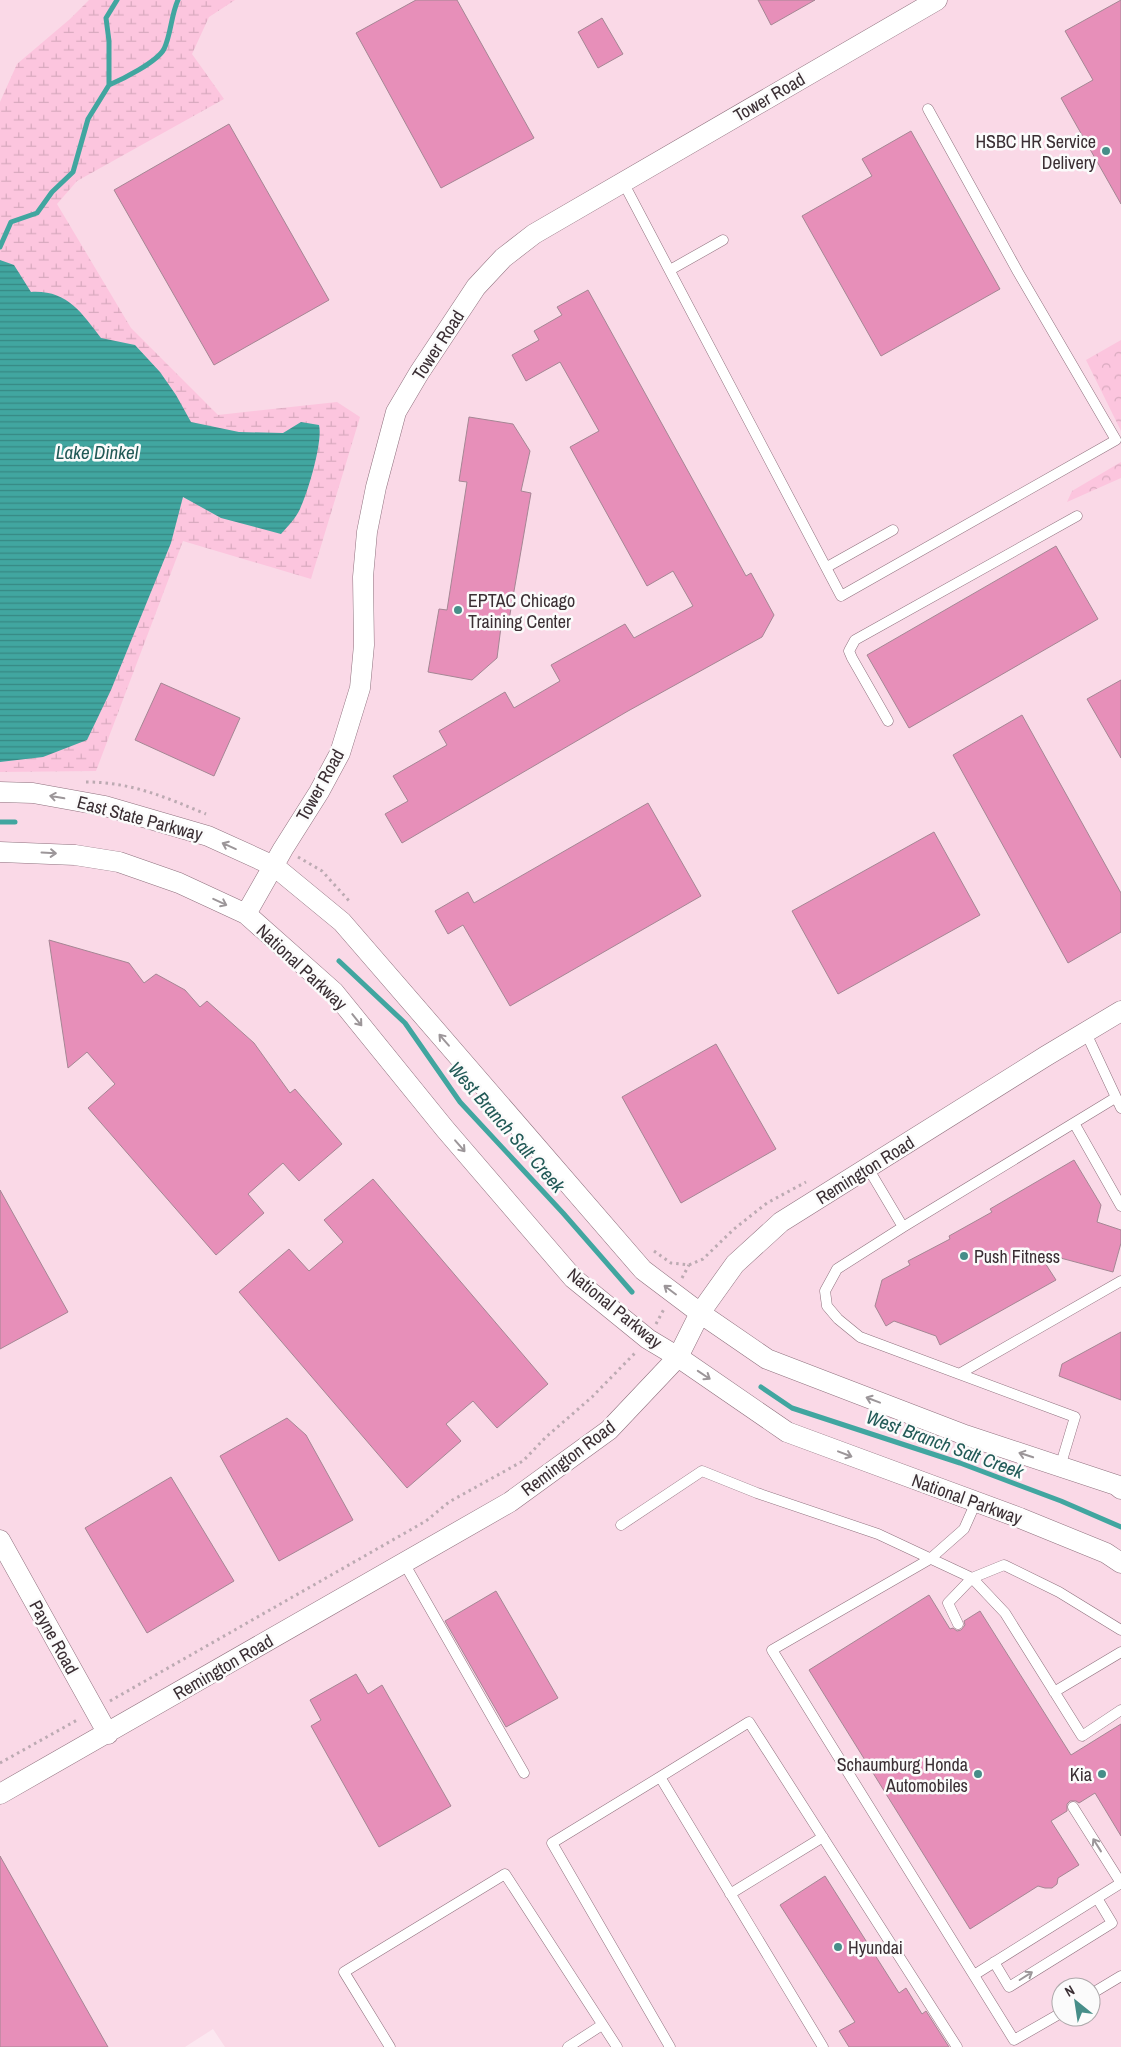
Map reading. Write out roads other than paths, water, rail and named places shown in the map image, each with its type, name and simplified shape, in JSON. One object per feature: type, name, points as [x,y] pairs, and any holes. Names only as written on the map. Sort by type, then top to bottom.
[{"type":"street","name":"Tower Road","points":[[246,914],[319,792],[340,753],[360,688],[364,646],[363,577],[367,532],[376,487],[396,412],[419,373],[476,287],[503,258],[534,234],[937,0]]},
{"type":"street","name":"East State Parkway","points":[[0,792],[33,793],[105,806],[208,836],[274,866]]},
{"type":"street","points":[[0,852],[74,855],[119,862],[179,883],[246,914]]},
{"type":"street","points":[[274,866],[342,922],[643,1270],[700,1313],[767,1359],[965,1435],[1121,1489]]},
{"type":"street","name":"National Parkway","points":[[246,914],[334,992],[445,1129],[573,1278],[648,1339],[678,1357],[787,1432],[976,1502],[1106,1553],[1121,1563]]},
{"type":"street","name":"Remington Road","points":[[0,1794],[108,1734],[510,1502],[609,1430],[678,1357],[700,1313],[735,1264],[781,1222],[1121,1011]]},
{"type":"street","name":"Payne Road","points":[[0,1540],[108,1734]]},
{"type":"lane","points":[[623,182],[842,596],[1116,440],[1018,272],[928,109]]},
{"type":"lane","points":[[670,270],[723,240]]},
{"type":"lane","points":[[888,721],[852,658],[849,650],[855,640],[1077,516]]},
{"type":"lane","points":[[826,567],[893,530]]},
{"type":"lane","points":[[1086,1033],[1121,1108]]},
{"type":"lane","points":[[1060,1467],[1075,1416],[860,1337],[838,1319],[827,1306],[826,1291],[836,1269],[1115,1098]]},
{"type":"lane","points":[[1074,1123],[1121,1206]]},
{"type":"lane","points":[[868,1168],[903,1227]]},
{"type":"lane","points":[[959,1374],[1121,1281]]},
{"type":"lane","points":[[621,1525],[702,1472],[757,1493],[878,1534],[972,1578],[1005,1613],[1082,1736],[1121,1710]]},
{"type":"lane","points":[[976,1502],[964,1530],[930,1559],[772,1650],[1014,2040],[1051,2018]]},
{"type":"lane","points":[[404,1563],[524,1773]]},
{"type":"lane","points":[[958,1624],[948,1603],[972,1578],[1004,1565],[1059,1592],[1121,1630]]},
{"type":"lane","points":[[1054,1692],[1121,1652]]},
{"type":"lane","points":[[670,2047],[552,1843],[749,1722],[957,2047]]},
{"type":"lane","points":[[660,1777],[823,2047]]},
{"type":"lane","points":[[974,1975],[1121,1883],[1073,1807]]},
{"type":"lane","points":[[730,1894],[823,1837]]},
{"type":"lane","points":[[390,2047],[344,1972],[505,1874],[617,2047]]},
{"type":"lane","points":[[994,1962],[1009,1987],[1112,1923],[1097,1898]]},
{"type":"lane","points":[[1101,1988],[1121,1976]]},
{"type":"lane","points":[[568,2047],[602,2025]]},
{"type":"water","name":"Lake Dinkel","points":[[0,260],[14,265],[31,292],[44,292],[72,304],[80,311],[101,338],[135,345],[160,372],[191,422],[239,432],[283,433],[301,422],[319,425],[320,433],[311,479],[300,509],[281,534],[221,518],[183,497],[171,543],[111,690],[87,740],[43,757],[0,762]]},
{"type":"waterway","points":[[0,247],[11,222],[37,213],[52,192],[73,172],[88,119],[109,85],[109,41],[106,18],[117,0]]},
{"type":"waterway","points":[[109,85],[139,70],[160,54],[164,49],[178,0]]},
{"type":"waterway","name":"West Branch Salt Creek","points":[[0,822],[15,822]]},
{"type":"waterway","name":"West Branch Salt Creek","points":[[339,961],[405,1023],[460,1102],[563,1213],[632,1292]]},
{"type":"waterway","name":"West Branch Salt Creek","points":[[761,1387],[792,1408],[960,1463],[1061,1501],[1121,1527]]},
{"type":"place","name":"HSBC HR Service Delivery","points":[[1106,151]]},
{"type":"place","name":"EPTAC Chicago Training Center","points":[[458,610]]},
{"type":"place","name":"Push Fitness","points":[[964,1256]]},
{"type":"place","name":"Schaumburg Honda Automobiles","points":[[978,1774]]},
{"type":"place","name":"Kia","points":[[1102,1774]]},
{"type":"place","name":"Hyundai","points":[[838,1947]]}]
